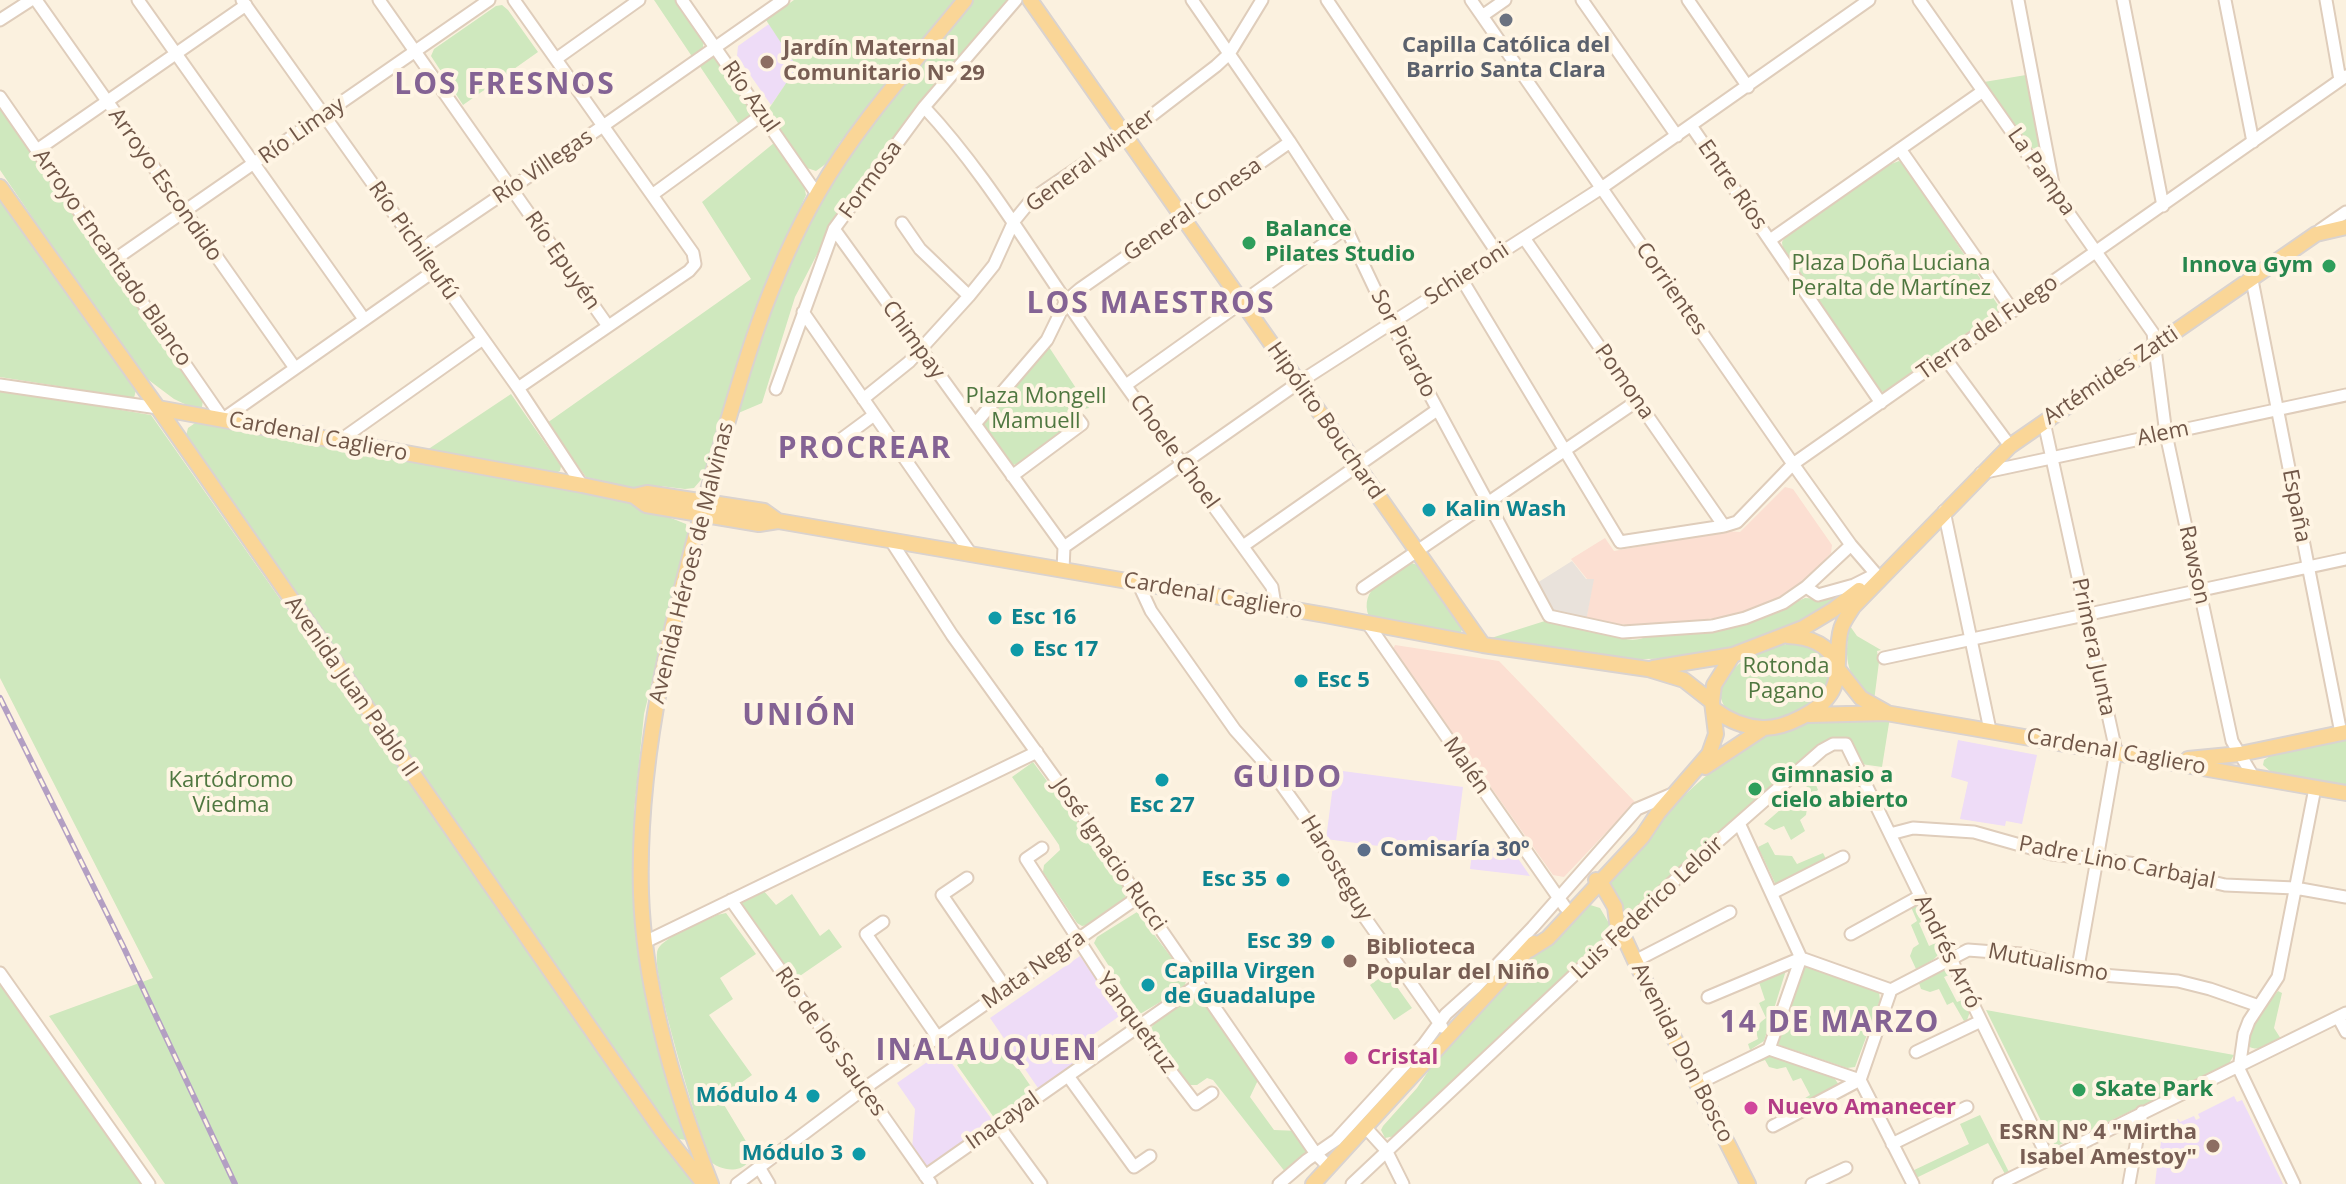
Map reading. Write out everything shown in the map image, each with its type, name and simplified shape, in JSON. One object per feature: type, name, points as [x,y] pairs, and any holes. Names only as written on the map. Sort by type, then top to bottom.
[{"type":"main road","name":"Avenida Héroes de Malvinas","points":[[711,1184],[661,1024],[645,942],[641,894],[642,815],[650,734],[704,508],[748,352],[776,274],[817,194],[851,141],[965,0]]},
{"type":"main road","name":"Hipólito Bouchard","points":[[1030,0],[1483,645]]},
{"type":"main road","name":"Avenida Juan Pablo II","points":[[0,187],[158,408],[658,1125],[704,1184]]},
{"type":"main road","name":"Artémides Zatti","points":[[1838,666],[1840,630],[1853,607],[2010,446],[2316,234],[2346,227]]},
{"type":"main road","name":"Cardenal Cagliero","points":[[158,408],[634,496],[647,493],[704,508],[764,511],[778,521],[1483,645],[1648,669],[1684,680],[1714,706]]},
{"type":"main road","name":"Artémides Zatti","points":[[1785,636],[1833,610],[1891,561],[1899,558]]},
{"type":"main road","points":[[1529,950],[1548,938],[1636,831],[1658,813],[1691,776],[1712,746],[1716,734],[1714,685],[1733,655],[1785,636],[1811,639],[1831,654],[1838,666],[1832,690],[1818,707],[1805,716],[1764,728],[1691,776]]},
{"type":"main road","name":"Cardenal Cagliero","points":[[1648,669],[1733,655]]},
{"type":"main road","name":"Cardenal Cagliero","points":[[1838,666],[1861,698],[1886,713]]},
{"type":"main road","points":[[1714,706],[1741,724],[1764,728]]},
{"type":"main road","name":"Cardenal Cagliero","points":[[1805,716],[1886,713],[2346,793]]},
{"type":"main road","points":[[2171,761],[2240,754],[2344,732]]},
{"type":"main road","points":[[1313,1184],[1529,950],[1562,903],[1596,880]]},
{"type":"main road","name":"Avenida Don Bosco","points":[[1596,880],[1598,893],[1699,1083],[1748,1184]]},
{"type":"street","points":[[0,20],[33,0]]},
{"type":"street","name":"Arroyo Escondido","points":[[33,0],[295,368]]},
{"type":"street","points":[[138,0],[364,319]]},
{"type":"street","name":"Río Epuyén","points":[[379,0],[608,326]]},
{"type":"street","name":"Río Limay","points":[[114,260],[489,0]]},
{"type":"street","points":[[514,0],[693,253],[695,264],[518,388]]},
{"type":"street","points":[[556,59],[639,0]]},
{"type":"street","name":"Río Azul","points":[[682,0],[817,194]]},
{"type":"street","name":"Río Villegas","points":[[420,250],[783,0]]},
{"type":"street","name":"Formosa","points":[[776,389],[834,229],[924,107],[1016,0]]},
{"type":"street","name":"Sor Picardo","points":[[1192,0],[1346,228],[1391,323],[1549,616],[1623,632],[1712,626],[1745,618],[1783,603],[1806,587]]},
{"type":"street","name":"General Winter","points":[[863,399],[909,362],[969,296],[994,265],[1014,221],[1032,199],[1125,136],[1229,54],[1262,0]]},
{"type":"street","points":[[1327,0],[1498,254]]},
{"type":"street","name":"Corrientes","points":[[1471,0],[1793,464],[1851,545],[1876,574]]},
{"type":"street","points":[[1482,16],[1505,0]]},
{"type":"street","name":"Entre Ríos","points":[[1582,0],[1677,136]]},
{"type":"street","points":[[1688,0],[1748,87]]},
{"type":"street","name":"Schieroni","points":[[1064,547],[1298,383],[1692,127],[1869,0]]},
{"type":"street","name":"La Pampa","points":[[1919,0],[2153,333],[2154,347]]},
{"type":"street","points":[[2018,0],[2054,189]]},
{"type":"street","points":[[2123,0],[2163,206]]},
{"type":"street","points":[[2225,0],[2253,142]]},
{"type":"street","points":[[2326,0],[2343,78]]},
{"type":"street","points":[[37,150],[244,2]]},
{"type":"street","name":"Río Pichileufú","points":[[244,2],[518,388],[582,485]]},
{"type":"street","name":"Tierra del Fuego","points":[[1566,449],[1620,542],[1737,522],[1793,464],[2343,78]]},
{"type":"street","points":[[1770,240],[1983,91]]},
{"type":"street","name":"Arroyo Encantado Blanco","points":[[0,97],[223,419]]},
{"type":"street","name":"Choele Choel","points":[[924,107],[951,136],[1014,221],[1066,301],[1272,587],[1272,606]]},
{"type":"street","points":[[652,195],[763,114]]},
{"type":"street","name":"Entre Ríos","points":[[1692,127],[1881,403]]},
{"type":"street","name":"General Conesa","points":[[975,424],[1047,340],[1066,301],[1290,142]]},
{"type":"street","points":[[1900,149],[2013,311]]},
{"type":"street","points":[[2316,234],[2346,212]]},
{"type":"street","points":[[902,223],[920,249],[969,296]]},
{"type":"street","points":[[1126,385],[1346,228]]},
{"type":"street","name":"Chimpay","points":[[834,229],[1064,547]]},
{"type":"street","name":"Pomona","points":[[1524,238],[1724,526]]},
{"type":"street","points":[[223,419],[434,271]]},
{"type":"street","points":[[1461,278],[1566,449]]},
{"type":"street","name":"España","points":[[2252,280],[2344,732]]},
{"type":"street","points":[[803,312],[971,554]]},
{"type":"street","points":[[339,441],[483,339]]},
{"type":"street","name":"Rawson","points":[[2154,347],[2166,434],[2232,741],[2253,776]]},
{"type":"street","points":[[1945,358],[2010,446]]},
{"type":"street","name":"Cardenal Cagliero","points":[[0,385],[158,408]]},
{"type":"street","name":"Alem","points":[[1981,473],[2346,395]]},
{"type":"street","points":[[1363,588],[1637,401]]},
{"type":"street","points":[[1243,546],[1437,410]]},
{"type":"street","points":[[824,452],[874,415]]},
{"type":"street","points":[[1012,476],[1082,424],[1079,420]]},
{"type":"street","name":"Primera Junta","points":[[2044,422],[2116,751],[2078,967]]},
{"type":"street","points":[[1944,511],[1990,730]]},
{"type":"street","name":"José Ignacio Rucci","points":[[891,541],[952,635],[1037,752],[1316,1154],[1329,1167]]},
{"type":"street","points":[[1851,545],[1806,587],[1818,595],[1854,585],[1876,574]]},
{"type":"street","points":[[1063,570],[1064,547]]},
{"type":"street","points":[[1884,658],[2346,559]]},
{"type":"street","name":"Harosteguy","points":[[1138,583],[1151,611],[1235,730],[1270,769],[1314,830],[1356,905],[1450,1037]]},
{"type":"street","name":"Malén","points":[[1368,624],[1562,903]]},
{"type":"street","name":"Luis Federico Leloir","points":[[1352,1184],[1619,928],[1822,750],[1833,744],[1846,744]]},
{"type":"street","name":"Andrés Arró","points":[[1846,744],[2049,1160]]},
{"type":"street","points":[[645,942],[1037,752]]},
{"type":"street","points":[[2294,1184],[2240,1065],[2244,1034],[2278,977],[2315,788]]},
{"type":"street","points":[[1279,1184],[1336,1140],[1424,1044],[1439,1023],[1562,903],[1566,887],[1641,806],[1677,792]]},
{"type":"street","points":[[1739,823],[1801,958],[1769,1049]]},
{"type":"street","name":"Padre Lino Carbajal","points":[[1890,834],[1913,828],[1950,829],[1989,835],[2052,854],[2137,864],[2225,885],[2295,888],[2346,897]]},
{"type":"street","name":"Yanquetruz","points":[[1042,848],[1026,859],[1136,1027],[1196,1104],[1212,1093]]},
{"type":"street","points":[[1772,893],[1843,857]]},
{"type":"street","points":[[967,878],[942,895],[1007,990]]},
{"type":"street","points":[[1851,934],[1920,896]]},
{"type":"street","name":"Mata Negra","points":[[737,1184],[862,1090],[1137,898]]},
{"type":"street","name":"Río de los Sauces","points":[[731,900],[928,1180]]},
{"type":"street","points":[[1635,961],[1730,912]]},
{"type":"street","points":[[883,922],[866,934],[938,1038]]},
{"type":"street","name":"Mutualismo","points":[[1891,990],[1968,950],[1982,949],[2021,954],[2102,975],[2186,982],[2259,1006]]},
{"type":"street","points":[[1708,997],[1801,958],[1891,990],[1860,1080],[1773,1126]]},
{"type":"street","points":[[0,973],[149,1184]]},
{"type":"street","name":"Inacayal","points":[[928,1180],[998,1125],[1199,984]]},
{"type":"street","points":[[1999,1184],[2342,1015],[2346,1032]]},
{"type":"street","points":[[1916,1052],[1981,1021]]},
{"type":"street","points":[[1699,1083],[1769,1049],[1860,1080],[1913,1184]]},
{"type":"street","points":[[1068,1076],[1134,1167],[1150,1156]]},
{"type":"street","points":[[1892,1144],[1967,1107]]},
{"type":"street","points":[[2129,1184],[2142,1112]]},
{"type":"street","points":[[998,1125],[1041,1184]]},
{"type":"street","points":[[1366,1128],[1386,1150],[1403,1184]]},
{"type":"street","points":[[759,1167],[769,1184]]},
{"type":"street","points":[[1812,1184],[1846,1168]]},
{"type":"shaded area","name":"Jardín Maternal Comunitario N° 29","points":[[769,24],[798,67],[771,105],[737,56],[738,46]]},
{"type":"shaded area","points":[[1785,487],[1793,489],[1832,545],[1831,553],[1803,583],[1779,599],[1746,613],[1702,620],[1629,625],[1586,621],[1593,579],[1587,579],[1571,559],[1605,538],[1614,551],[1726,531],[1740,532]]},
{"type":"shaded area","points":[[1572,561],[1586,579],[1594,579],[1586,621],[1554,615],[1537,583]]},
{"type":"shaded area","points":[[1395,645],[1499,661],[1635,802],[1564,877],[1553,875],[1393,649]]},
{"type":"shaded area","points":[[1958,740],[2037,755],[2022,824],[2006,821],[2005,826],[1960,819],[1968,782],[1951,777]]},
{"type":"shaded area","points":[[1335,770],[1463,787],[1454,856],[1326,839]]},
{"type":"shaded area","points":[[1473,846],[1513,851],[1530,876],[1470,869]]},
{"type":"shaded area","points":[[1080,956],[1121,1015],[1087,1039],[1085,1056],[1038,1088],[990,1018]]},
{"type":"shaded area","points":[[943,1051],[993,1121],[926,1169],[912,1150],[915,1109],[897,1083]]},
{"type":"shaded area","name":"ESRN Nº 4 \"Mirtha Isabel Amestoy\"","points":[[2234,1096],[2237,1102],[2242,1100],[2283,1184],[2155,1184],[2157,1167],[2162,1168],[2163,1164],[2158,1162],[2163,1129],[2178,1119],[2180,1122],[2194,1116],[2196,1120],[2200,1118],[2198,1114]]},
{"type":"green space","points":[[654,0],[676,0],[704,41],[702,52],[693,58]]},
{"type":"green space","points":[[794,0],[957,0],[840,142],[827,163],[816,171],[804,167],[768,110],[797,67],[766,20]]},
{"type":"green space","points":[[974,0],[1010,0],[830,229],[795,297],[762,403],[736,414],[754,354],[798,240],[845,160]]},
{"type":"green space","points":[[502,5],[538,52],[463,105],[431,56],[434,49],[496,6]]},
{"type":"green space","points":[[714,57],[751,110],[749,119],[740,126],[699,65]]},
{"type":"green space","points":[[2026,75],[2040,146],[2038,150],[2032,148],[1984,82]]},
{"type":"green space","points":[[0,107],[203,400],[202,407],[191,407],[174,399],[138,372],[0,170]]},
{"type":"green space","points":[[774,143],[804,186],[806,195],[768,277],[705,475],[694,488],[685,489],[660,486],[637,489],[586,477],[547,423],[751,279],[702,202]]},
{"type":"green space","name":"Plaza Doña Luciana Peralta de Martínez","points":[[1899,161],[2000,308],[1995,317],[1890,391],[1883,392],[1877,388],[1783,251],[1782,242],[1786,236]]},
{"type":"green space","points":[[0,195],[134,385],[134,398],[0,377]]},
{"type":"green space","name":"Plaza Mongell Mamuell","points":[[1047,344],[1089,408],[1074,411],[1069,417],[1071,426],[1013,465],[982,425],[984,418]]},
{"type":"green space","name":"Kartódromo Viedma","points":[[0,390],[151,415],[651,1128],[694,1184],[165,1184],[49,1016],[153,978],[0,678]]},
{"type":"green space","points":[[511,394],[561,466],[560,471],[556,473],[427,450]]},
{"type":"green space","points":[[198,421],[631,502],[686,524],[688,533],[644,714],[634,812],[634,897],[647,995],[686,1140],[679,1139],[667,1126],[189,445],[186,436],[188,428]]},
{"type":"green space","points":[[1409,562],[1420,566],[1463,625],[1461,633],[1369,617],[1368,598],[1377,584]]},
{"type":"green space","points":[[1846,592],[1823,608],[1772,634],[1746,644],[1690,656],[1662,659],[1597,657],[1488,639],[1548,620],[1633,640],[1652,633],[1784,607],[1805,598],[1820,599]]},
{"type":"green space","points":[[1850,626],[1857,636],[1881,650],[1877,651],[1879,662],[1874,701],[1858,684],[1849,668],[1847,649]]},
{"type":"green space","name":"Rotonda Pagano","points":[[1792,642],[1818,648],[1832,666],[1824,693],[1811,704],[1781,717],[1748,720],[1735,716],[1725,707],[1720,692],[1733,670],[1758,653]]},
{"type":"green space","points":[[1890,717],[1882,767],[1861,764],[1856,752],[1827,743],[1808,753],[1630,916],[1626,918],[1622,915],[1610,887],[1613,876],[1681,799],[1733,755],[1762,738],[1794,726],[1829,718]]},
{"type":"green space","points":[[2346,738],[2346,785],[2271,772],[2263,765],[2270,756]]},
{"type":"green space","points":[[1033,762],[1125,887],[1126,896],[1122,902],[1088,925],[1077,923],[1043,872],[1044,865],[1060,850],[1059,845],[1012,777]]},
{"type":"green space","points":[[1814,780],[1818,790],[1809,796],[1806,815],[1800,820],[1805,831],[1791,840],[1784,826],[1774,830],[1764,824]]},
{"type":"green space","points":[[1768,842],[1775,855],[1792,856],[1797,864],[1823,853],[1827,861],[1781,884],[1775,883],[1758,847]]},
{"type":"green space","points":[[763,890],[776,905],[792,894],[820,936],[829,929],[842,947],[794,980],[739,902]]},
{"type":"green space","points":[[1587,904],[1600,908],[1610,925],[1611,934],[1395,1136],[1385,1138],[1381,1130],[1383,1126],[1417,1088],[1435,1061],[1539,949]]},
{"type":"green space","points":[[1916,905],[1925,920],[1919,923],[1929,946],[1938,942],[1940,947],[1934,959],[1916,969],[1910,956],[1919,944],[1911,925],[1917,921],[1911,907]]},
{"type":"green space","points":[[1137,912],[1187,978],[1184,988],[1140,1014],[1094,943],[1097,937]]},
{"type":"green space","points":[[726,913],[756,954],[720,978],[733,999],[709,1015],[752,1075],[720,1098],[750,1148],[748,1163],[737,1169],[722,1168],[709,1160],[667,1017],[657,963],[658,949],[668,939]]},
{"type":"green space","points":[[1803,966],[1879,992],[1880,1000],[1855,1067],[1847,1068],[1779,1045],[1777,1038]]},
{"type":"green space","points":[[1787,967],[1764,1041],[1750,1050],[1748,1044],[1758,1039],[1758,1027],[1766,1018],[1759,1003],[1765,1000],[1758,979]]},
{"type":"green space","points":[[1939,968],[1951,974],[1944,977],[1957,1002],[1965,999],[1971,1009],[1967,1020],[1964,1021],[1953,1002],[1947,1005],[1939,989],[1930,992],[1921,989],[1918,980]]},
{"type":"green space","points":[[0,973],[149,1184],[0,1184]]},
{"type":"green space","points":[[1387,973],[1412,1008],[1394,1020],[1370,985]]},
{"type":"green space","points":[[2278,991],[2282,993],[2274,1028],[2281,1039],[2261,1048],[2248,1046],[2255,1023]]},
{"type":"green space","points":[[1199,994],[1259,1078],[1250,1097],[1274,1130],[1299,1131],[1310,1151],[1286,1173],[1213,1080],[1207,1078],[1197,1085],[1189,1085],[1153,1034],[1151,1028],[1155,1023]]},
{"type":"green space","points":[[1986,1010],[2234,1055],[2228,1065],[2057,1146],[2051,1141]]},
{"type":"green space","points":[[997,1037],[1034,1091],[995,1119],[957,1065]]},
{"type":"green space","points":[[1765,1055],[1835,1079],[1839,1085],[1807,1102],[1802,1100],[1810,1095],[1801,1078],[1793,1081],[1786,1067],[1769,1067],[1765,1060],[1757,1063],[1755,1059]]},
{"type":"green space","points":[[1980,1115],[2010,1174],[2006,1176],[1988,1143],[1914,1179],[1910,1172],[1969,1144],[1960,1124]]},
{"type":"railway","points":[[0,698],[123,946],[235,1184]]},
{"type":"place","name":"Capilla Católica del Barrio Santa Clara","points":[[1506,20]]},
{"type":"place","name":"Jardín Maternal Comunitario N° 29","points":[[767,62]]},
{"type":"place","name":"Balance Pilates Studio","points":[[1249,243]]},
{"type":"place","name":"Innova Gym","points":[[2329,266]]},
{"type":"place","name":"Kalin Wash","points":[[1429,510]]},
{"type":"place","name":"Esc 16","points":[[995,618]]},
{"type":"place","name":"Esc 17","points":[[1017,650]]},
{"type":"place","name":"Esc 5","points":[[1301,681]]},
{"type":"place","name":"Esc 27","points":[[1162,780]]},
{"type":"place","name":"Gimnasio a cielo abierto","points":[[1755,789]]},
{"type":"place","name":"Comisaría 30º","points":[[1364,850]]},
{"type":"place","name":"Esc 35","points":[[1283,880]]},
{"type":"place","name":"Esc 39","points":[[1328,942]]},
{"type":"place","name":"Biblioteca Popular del Niño","points":[[1350,961]]},
{"type":"place","name":"Capilla Virgen de Guadalupe","points":[[1148,985]]},
{"type":"place","name":"Cristal","points":[[1351,1058]]},
{"type":"place","name":"Skate Park","points":[[2079,1090]]},
{"type":"place","name":"Módulo 4","points":[[813,1096]]},
{"type":"place","name":"Nuevo Amanecer","points":[[1751,1108]]},
{"type":"place","name":"ESRN Nº 4 \"Mirtha Isabel Amestoy\"","points":[[2213,1146]]},
{"type":"place","name":"Módulo 3","points":[[859,1154]]},
{"type":"district","name":"LOS FRESNOS","points":[[505,85]]},
{"type":"district","name":"LOS MAESTROS","points":[[1151,304]]},
{"type":"district","name":"PROCREAR","points":[[865,449]]},
{"type":"district","name":"UNIÓN","points":[[800,716]]},
{"type":"district","name":"GUIDO","points":[[1288,778]]},
{"type":"district","name":"14 DE MARZO","points":[[1830,1023]]},
{"type":"district","name":"INALAUQUEN","points":[[987,1051]]}]
